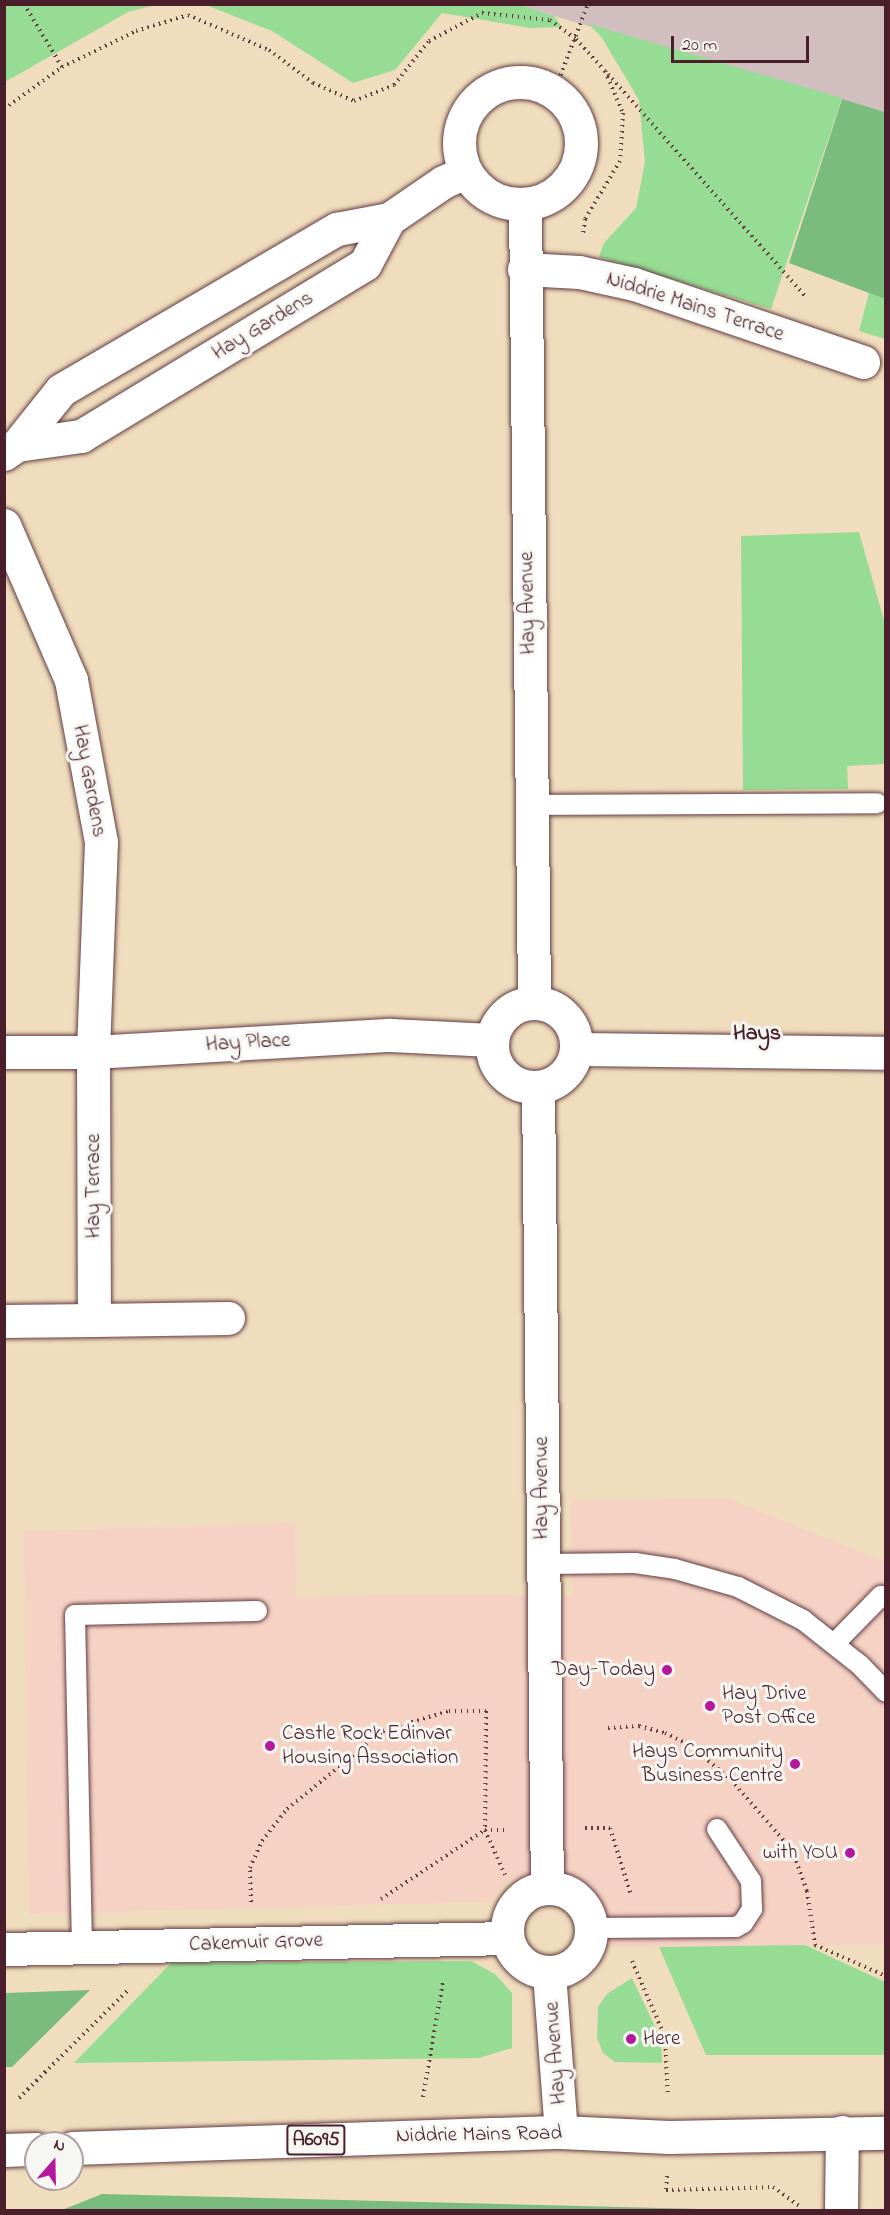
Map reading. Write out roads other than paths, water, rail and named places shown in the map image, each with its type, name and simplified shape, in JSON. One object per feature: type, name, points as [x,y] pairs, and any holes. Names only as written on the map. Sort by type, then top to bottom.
[{"type":"street","points":[[515,82],[536,84],[554,92],[568,104],[577,121],[580,158],[560,190],[525,204],[491,197],[465,172],[459,152],[459,132],[466,113],[479,97],[496,86],[515,82]]},
{"type":"street","name":"Hay Gardens","points":[[11,450],[61,390],[337,229],[388,219],[443,182],[465,172]]},
{"type":"street","name":"Hay Avenue","points":[[525,204],[534,1003]]},
{"type":"street","name":"Hay Gardens","points":[[11,450],[81,436],[365,264],[388,219]]},
{"type":"street","name":"Niddrie Mains Terrace","points":[[524,269],[579,272],[634,284],[863,362]]},
{"type":"street","name":"Hay Gardens","points":[[4,525],[71,680],[100,842],[93,1052]]},
{"type":"street","points":[[534,1003],[556,1009],[566,1017],[576,1038],[576,1049],[565,1075],[538,1088],[526,1087],[503,1076],[496,1065],[491,1040],[501,1018],[522,1004],[534,1003]]},
{"type":"street","name":"Hay Place","points":[[4,1052],[93,1052],[392,1035],[491,1040]]},
{"type":"street","points":[[576,1049],[885,1053]]},
{"type":"street","name":"Hay Terrace","points":[[93,1052],[94,1320]]},
{"type":"street","name":"Hay Avenue","points":[[538,1088],[547,1888]]},
{"type":"street","points":[[6,1321],[228,1318]]},
{"type":"street","points":[[507,1938],[509,1913],[516,1903],[535,1890],[547,1888],[572,1894],[585,1910],[591,1928]]},
{"type":"street","name":"Hay Avenue","points":[[507,1938],[517,1960],[537,1972],[549,1973],[575,1964],[590,1942],[591,1928]]},
{"type":"street","name":"Cakemuir Grove","points":[[4,1949],[252,1945],[451,1937],[507,1938]]},
{"type":"street","name":"Hay Avenue","points":[[549,1973],[561,2132]]},
{"type":"street","name":"Niddrie Mains Road","points":[[84,2148],[561,2132],[669,2137],[885,2133]]},
{"type":"street","points":[[841,2211],[842,2132]]},
{"type":"street","points":[[4,2150],[24,2149]]},
{"type":"lane","points":[[531,805],[877,803]]},
{"type":"lane","points":[[543,1564],[635,1563],[702,1575],[774,1603],[835,1643],[885,1692]]},
{"type":"lane","points":[[835,1643],[881,1596]]},
{"type":"lane","points":[[82,1947],[75,1615],[257,1611]]},
{"type":"lane","points":[[591,1928],[736,1927],[750,1916],[751,1881],[717,1829]]},
{"type":"place","name":"Day-Today","points":[[667,1670]]},
{"type":"place","name":"Hay Drive Post Office","points":[[710,1706]]},
{"type":"place","name":"Castle Rock Edinvar Housing Association","points":[[270,1746]]},
{"type":"place","name":"Hays Community Business Centre","points":[[795,1764]]},
{"type":"place","name":"with YOU","points":[[850,1853]]},
{"type":"place","name":"Here","points":[[631,2039]]},
{"type":"district","name":"Hays","points":[[757,1035]]}]
